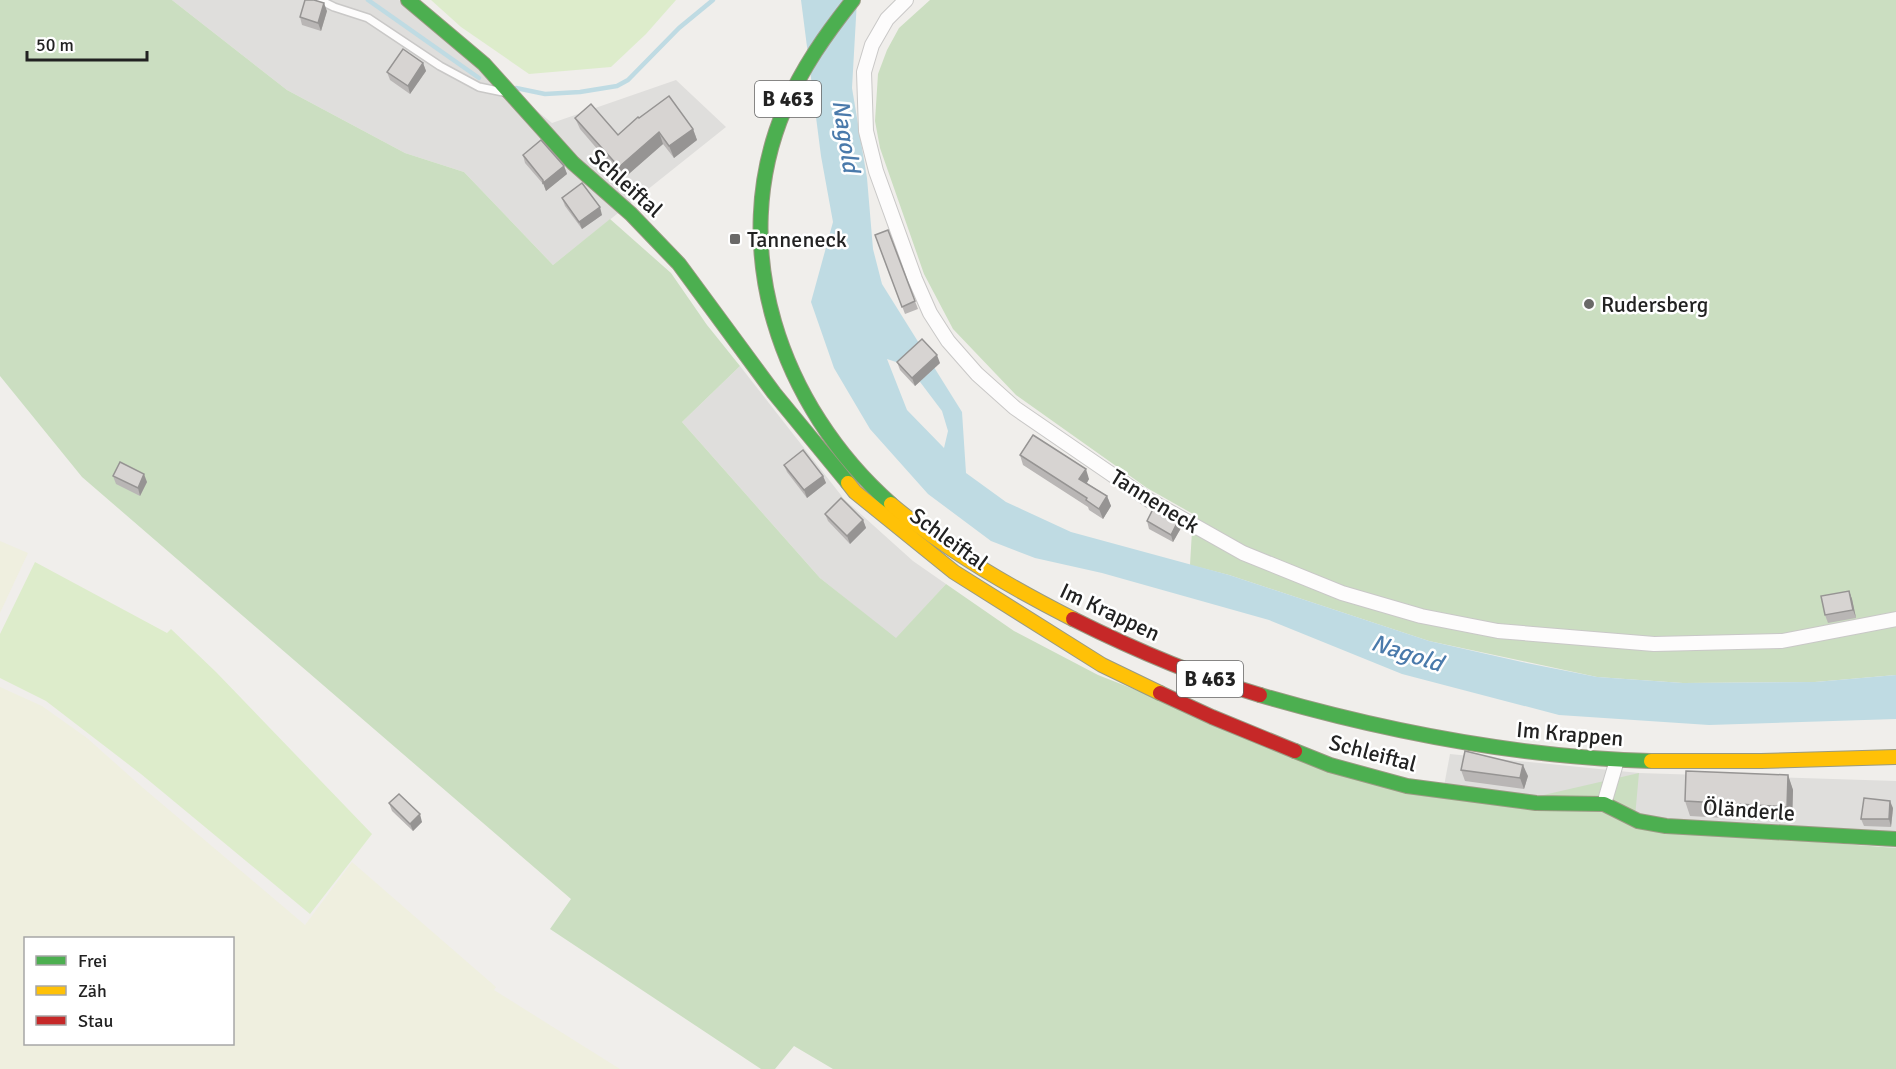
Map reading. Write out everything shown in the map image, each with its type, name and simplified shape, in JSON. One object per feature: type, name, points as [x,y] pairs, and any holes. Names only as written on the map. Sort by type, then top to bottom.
[{"type":"street","name":"Schleiftal","points":[[408,0],[484,64],[573,163],[631,213],[680,264],[774,393],[855,492],[922,548],[964,578],[1102,665],[1212,717],[1330,765],[1419,788],[1536,804],[1604,804]]},
{"type":"street","name":"Im Krappen","points":[[854,0],[829,27],[806,64],[788,100],[772,146],[759,213],[761,256],[767,299],[781,348],[801,393],[825,430],[853,465],[888,502],[932,535],[1022,592],[1102,634],[1234,687],[1315,712],[1395,732],[1540,754],[1617,760],[1896,758]]},
{"type":"street","name":"Tanneneck","points":[[906,0],[887,19],[872,45],[864,72],[866,131],[876,171],[915,279],[930,313],[948,341],[977,374],[1015,408],[1159,506],[1243,553],[1342,593],[1421,616],[1498,631],[1654,644],[1782,641],[1896,619]]},
{"type":"street","points":[[1604,804],[1617,760]]},
{"type":"street","name":"Öländerle","points":[[1604,804],[1638,820],[1666,826],[1896,839]]},
{"type":"lane","points":[[320,0],[368,18],[441,66],[479,87],[508,93]]},
{"type":"shaded area","points":[[172,0],[399,0],[552,123],[676,80],[726,127],[553,265],[464,172],[405,153],[287,90]]},
{"type":"shaded area","points":[[740,366],[844,499],[913,561],[946,584],[896,639],[820,578],[682,422]]},
{"type":"shaded area","points":[[1450,754],[1639,773],[1896,781],[1896,848],[1441,802]]},
{"type":"green space","points":[[0,0],[172,0],[287,90],[405,153],[464,172],[553,265],[610,219],[671,273],[707,325],[740,366],[682,422],[820,578],[896,638],[946,584],[1014,631],[1098,675],[1261,739],[1383,778],[1517,801],[1639,773],[1634,828],[1896,848],[1896,1069],[833,1069],[794,1046],[775,1069],[761,1069],[550,929],[571,899],[82,477],[0,376]]},
{"type":"green space","points":[[431,0],[676,0],[646,34],[611,67],[529,74],[461,27]]},
{"type":"green space","points":[[930,0],[1896,0],[1896,675],[1815,682],[1683,683],[1597,677],[1429,641],[1229,575],[1190,565],[1193,514],[1147,488],[1016,395],[953,329],[924,274],[880,148],[875,121],[878,74],[887,50],[899,28]]},
{"type":"green space","points":[[0,541],[28,553],[0,613]]},
{"type":"green space","points":[[35,562],[167,633],[171,629],[216,672],[372,834],[310,914],[141,774],[46,701],[0,678],[0,634]]},
{"type":"green space","points":[[0,687],[42,706],[87,738],[305,925],[352,862],[496,987],[494,990],[620,1069],[0,1069]]},
{"type":"water","name":"Nagold","points":[[801,0],[857,0],[852,88],[867,178],[873,249],[882,284],[962,412],[966,473],[1006,502],[1071,532],[1229,575],[1429,641],[1597,677],[1683,683],[1815,682],[1896,675],[1896,719],[1709,725],[1559,715],[1402,674],[1269,620],[1102,573],[1035,558],[991,541],[928,494],[870,429],[834,368],[811,302],[833,222],[821,156]],"holes":[[[887,359],[908,366],[942,411],[948,431],[944,448],[907,410]]]},
{"type":"building","points":[[305,0],[324,3],[318,23],[300,17]]},
{"type":"building","points":[[403,49],[423,63],[408,86],[387,72]]},
{"type":"building","points":[[669,96],[693,129],[669,146],[659,132],[619,167],[575,118],[591,104],[618,135],[638,117]]},
{"type":"building","points":[[541,140],[564,166],[543,183],[523,155]]},
{"type":"building","points":[[582,183],[600,207],[579,222],[562,198]]},
{"type":"building","points":[[888,230],[915,301],[902,307],[875,235]]},
{"type":"building","points":[[922,339],[937,355],[912,378],[897,362]]},
{"type":"building","points":[[1033,435],[1086,469],[1079,479],[1107,496],[1099,509],[1086,500],[1087,498],[1020,455]]},
{"type":"building","points":[[803,450],[823,476],[804,490],[784,465]]},
{"type":"building","points":[[120,462],[144,474],[138,488],[113,476]]},
{"type":"building","points":[[841,498],[863,520],[847,536],[825,514]]},
{"type":"building","points":[[1154,507],[1178,521],[1171,535],[1147,521]]},
{"type":"building","points":[[1849,591],[1853,610],[1825,615],[1821,596]]},
{"type":"building","points":[[1465,751],[1523,765],[1520,778],[1461,770]]},
{"type":"building","points":[[1686,771],[1788,775],[1787,807],[1685,801]]},
{"type":"building","points":[[399,794],[420,814],[410,824],[389,803]]},
{"type":"building","points":[[1864,798],[1890,801],[1889,819],[1861,819]]},
{"type":"waterway","points":[[368,0],[479,78]]},
{"type":"waterway","points":[[516,88],[545,94],[580,92],[617,86],[628,80],[679,28],[713,0]]},
{"type":"traffic: fast","points":[[408,0],[484,64],[573,163],[631,214],[679,264],[774,393],[848,483]]},
{"type":"traffic: fast","points":[[853,0],[815,52],[785,108],[768,161],[761,215],[763,269],[774,322],[793,373],[820,421],[852,465],[891,504]]},
{"type":"traffic: fast","points":[[1260,695],[1356,720],[1453,740],[1552,754],[1651,761]]},
{"type":"traffic: fast","points":[[1295,751],[1330,765],[1407,786],[1536,803],[1604,804],[1638,821],[1666,826],[1896,839]]},
{"type":"traffic: slow","points":[[848,483],[855,492],[954,572],[1102,665],[1160,693]]},
{"type":"traffic: slow","points":[[891,504],[933,537],[979,567],[1073,619]]},
{"type":"traffic: slow","points":[[1651,761],[1896,757]]},
{"type":"traffic: jam","points":[[1073,619],[1165,661],[1260,695]]},
{"type":"traffic: jam","points":[[1160,693],[1295,751]]},
{"type":"place","name":"Tanneneck","points":[[735,239]]},
{"type":"place","name":"Rudersberg","points":[[1589,304]]}]
